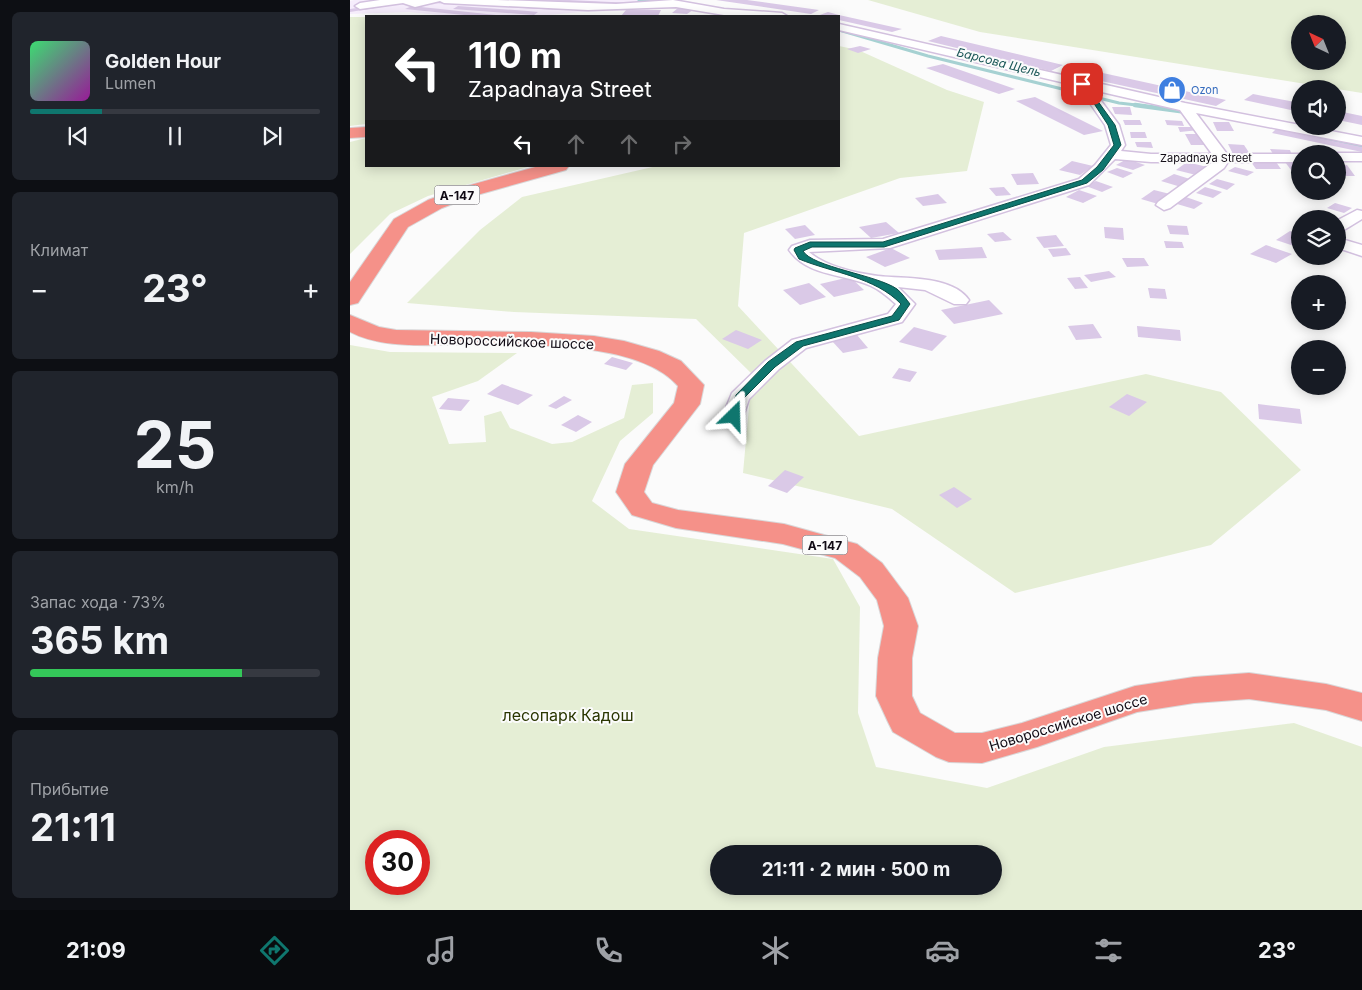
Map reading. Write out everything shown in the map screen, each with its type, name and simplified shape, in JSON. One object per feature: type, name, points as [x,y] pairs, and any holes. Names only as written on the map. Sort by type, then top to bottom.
[{"type":"highway","points":[[350,133],[365,132]]},
{"type":"highway","name":"А-147","points":[[350,298],[401,223],[434,204],[470,190],[556,167]]},
{"type":"highway","name":"Новороссийское шоссе","points":[[350,322],[357,327],[381,335],[413,338],[600,344],[643,353],[674,366],[691,384],[687,404],[640,464],[630,492],[642,509],[676,519],[784,534],[846,551],[871,570],[892,598],[901,626],[895,658],[894,696],[906,722],[949,747],[982,748],[1024,738],[1135,699],[1194,690],[1249,686],[1326,697],[1362,707]]},
{"type":"street","points":[[360,6],[401,0]]},
{"type":"street","points":[[406,0],[411,3],[425,4],[446,3],[584,8],[638,8],[674,4]]},
{"type":"street","points":[[425,4],[435,0]]},
{"type":"street","points":[[657,0],[724,12],[768,15]]},
{"type":"street","points":[[446,3],[450,8],[456,10],[528,15],[584,8]]},
{"type":"street","points":[[840,27],[1185,107],[1362,141]]},
{"type":"street","points":[[734,416],[739,397],[772,364],[799,344],[895,318],[906,304],[894,291],[875,282],[834,270],[802,257],[798,250],[810,245],[884,244],[1084,182],[1113,154],[1118,145],[1112,125],[1082,84]]},
{"type":"street","points":[[1164,205],[1219,166],[1223,158],[1185,107]]},
{"type":"street","name":"Zapadnaya Street","points":[[1113,154],[1151,158],[1291,158]]},
{"type":"street","points":[[1346,157],[1362,157]]},
{"type":"street","points":[[1346,222],[1357,215]]},
{"type":"street","points":[[1346,246],[1362,251]]},
{"type":"street","points":[[875,282],[920,282],[944,289],[960,300]]},
{"type":"shaded area","points":[[662,0],[649,10],[549,15],[439,15],[409,12],[350,14],[350,1]]},
{"type":"green space","points":[[868,0],[1362,0],[1362,93],[1346,90],[1346,80],[1291,80],[1291,82],[980,32]]},
{"type":"green space","points":[[350,17],[365,17],[365,124],[350,126]]},
{"type":"green space","points":[[840,46],[858,50],[947,90],[984,102],[967,171],[900,178],[744,233],[738,306],[859,436],[1146,374],[1221,392],[1301,470],[1211,545],[1015,593],[892,509],[743,473],[752,374],[696,319],[514,312],[407,303],[480,230],[522,197],[653,167],[840,167]]},
{"type":"green space","points":[[365,138],[365,167],[528,167],[428,196],[390,214],[350,254],[350,142]]},
{"type":"green space","name":"лесопарк Кадош","points":[[350,345],[390,352],[517,353],[478,381],[432,397],[449,444],[486,442],[484,416],[501,411],[510,428],[552,444],[572,442],[624,418],[632,385],[653,383],[653,413],[620,441],[592,501],[629,529],[833,559],[860,607],[858,713],[876,767],[987,788],[1104,747],[1294,723],[1362,747],[1362,910],[350,910]]},
{"type":"building","points":[[505,0],[569,0],[632,3],[626,7]]},
{"type":"building","points":[[716,0],[747,0],[819,10],[811,14]]},
{"type":"building","points":[[438,1],[564,7],[560,10],[433,3]]},
{"type":"building","points":[[397,2],[400,4],[350,12],[350,9]]},
{"type":"building","points":[[412,6],[496,15],[464,15],[405,9]]},
{"type":"building","points":[[458,6],[538,12],[534,15],[453,9]]},
{"type":"building","points":[[678,8],[693,10],[687,14],[672,13]]},
{"type":"building","points":[[626,10],[661,10],[658,15],[622,15]]},
{"type":"building","points":[[828,12],[839,15],[820,15]]},
{"type":"building","points":[[840,15],[902,29],[892,32],[840,20]]},
{"type":"building","points":[[941,36],[1063,65],[1051,71],[928,41]]},
{"type":"building","points":[[860,46],[871,49],[858,53],[847,49]]},
{"type":"building","points":[[943,64],[1015,89],[999,94],[926,68]]},
{"type":"building","points":[[1080,68],[1226,100],[1216,106],[1069,74]]},
{"type":"building","points":[[1253,94],[1291,101],[1291,110],[1244,100]]},
{"type":"building","points":[[1035,97],[1103,131],[1084,135],[1016,101]]},
{"type":"building","points":[[1112,107],[1130,107],[1132,115],[1115,114]]},
{"type":"building","points":[[1346,113],[1362,116],[1362,125],[1346,122]]},
{"type":"building","points":[[1123,120],[1140,120],[1142,125],[1125,125]]},
{"type":"building","points":[[1165,120],[1182,121],[1184,126],[1167,125]]},
{"type":"building","points":[[1213,122],[1229,122],[1234,131],[1217,131]]},
{"type":"building","points":[[1178,127],[1198,127],[1199,130],[1180,132]]},
{"type":"building","points":[[1276,129],[1291,132],[1291,135],[1305,135],[1362,147],[1362,152],[1346,149],[1346,145],[1329,145],[1272,133]]},
{"type":"building","points":[[1130,132],[1145,132],[1147,138],[1131,138]]},
{"type":"building","points":[[1185,134],[1203,134],[1209,145],[1191,145]]},
{"type":"building","points":[[1135,142],[1151,142],[1153,148],[1137,147]]},
{"type":"building","points":[[1228,144],[1244,145],[1250,154],[1233,154]]},
{"type":"building","points":[[1270,149],[1290,150],[1291,152],[1291,155],[1273,154]]},
{"type":"building","points":[[1127,159],[1145,165],[1133,170],[1116,165]]},
{"type":"building","points":[[1072,161],[1093,166],[1080,175],[1059,170]]},
{"type":"building","points":[[1187,162],[1207,167],[1196,175],[1176,170]]},
{"type":"building","points":[[1251,162],[1276,162],[1281,169],[1256,169]]},
{"type":"building","points":[[1285,162],[1291,162],[1291,170]]},
{"type":"building","points":[[1346,165],[1347,165],[1355,176],[1346,176]]},
{"type":"building","points":[[1235,167],[1254,172],[1247,176],[1228,171]]},
{"type":"building","points":[[1117,168],[1133,173],[1123,178],[1107,172]]},
{"type":"building","points":[[1033,173],[1039,184],[1017,185],[1011,174]]},
{"type":"building","points":[[1174,174],[1193,180],[1181,187],[1161,181]]},
{"type":"building","points":[[1217,179],[1235,184],[1227,190],[1209,184]]},
{"type":"building","points":[[1096,181],[1113,187],[1102,192],[1086,186]]},
{"type":"building","points":[[1004,187],[1011,195],[996,196],[989,188]]},
{"type":"building","points":[[1205,187],[1222,192],[1213,198],[1196,193]]},
{"type":"building","points":[[1079,190],[1097,196],[1083,203],[1066,197]]},
{"type":"building","points":[[1154,190],[1170,194],[1158,204],[1141,199]]},
{"type":"building","points":[[938,194],[947,203],[923,206],[915,198]]},
{"type":"building","points":[[1186,197],[1203,203],[1194,209],[1177,204]]},
{"type":"building","points":[[1335,203],[1352,208],[1346,212],[1346,210],[1327,208]]},
{"type":"building","points":[[886,222],[899,233],[871,238],[859,227]]},
{"type":"building","points":[[805,225],[815,235],[795,239],[785,229]]},
{"type":"building","points":[[1167,225],[1187,226],[1189,235],[1170,234]]},
{"type":"building","points":[[1104,227],[1123,228],[1124,240],[1105,238]]},
{"type":"building","points":[[1290,231],[1291,231],[1291,245],[1276,240]]},
{"type":"building","points":[[1003,232],[1012,240],[995,242],[987,234]]},
{"type":"building","points":[[1056,235],[1064,246],[1044,248],[1036,237]]},
{"type":"building","points":[[1164,241],[1182,242],[1184,248],[1166,248]]},
{"type":"building","points":[[1266,245],[1291,255],[1276,263],[1250,254]]},
{"type":"building","points":[[982,247],[987,258],[939,260],[935,250]]},
{"type":"building","points":[[891,248],[910,258],[885,267],[866,257]]},
{"type":"building","points":[[1066,248],[1071,255],[1053,257],[1048,249]]},
{"type":"building","points":[[1122,258],[1144,258],[1149,266],[1127,267]]},
{"type":"building","points":[[1109,271],[1116,277],[1091,282],[1084,275]]},
{"type":"building","points":[[850,277],[864,290],[834,297],[820,284]]},
{"type":"building","points":[[1080,277],[1088,288],[1075,289],[1067,278]]},
{"type":"building","points":[[809,283],[826,297],[800,305],[783,290]]},
{"type":"building","points":[[1148,288],[1165,289],[1167,299],[1150,298]]},
{"type":"building","points":[[989,300],[1003,314],[954,324],[941,310]]},
{"type":"building","points":[[1093,324],[1102,338],[1076,340],[1068,326]]},
{"type":"building","points":[[1137,326],[1180,330],[1181,341],[1138,337]]},
{"type":"building","points":[[914,327],[947,336],[932,351],[899,342]]},
{"type":"building","points":[[736,330],[762,340],[748,349],[722,339]]},
{"type":"building","points":[[857,335],[868,348],[843,353],[832,341]]},
{"type":"building","points":[[612,357],[633,363],[626,370],[604,364]]},
{"type":"building","points":[[899,368],[917,372],[910,382],[892,378]]},
{"type":"building","points":[[502,384],[533,395],[518,405],[487,394]]},
{"type":"building","points":[[1127,394],[1147,402],[1129,416],[1109,407]]},
{"type":"building","points":[[564,396],[572,400],[556,409],[548,406]]},
{"type":"building","points":[[448,398],[470,400],[461,411],[439,409]]},
{"type":"building","points":[[1258,404],[1300,409],[1302,424],[1259,419]]},
{"type":"building","points":[[578,415],[592,422],[576,432],[561,425]]},
{"type":"building","points":[[785,470],[804,477],[787,493],[768,486]]},
{"type":"building","points":[[954,487],[972,499],[957,508],[939,495]]},
{"type":"waterway","name":"Барсова Щель","points":[[639,0],[657,3]]},
{"type":"waterway","name":"Барсова Щель","points":[[726,14],[733,15]]},
{"type":"waterway","name":"Барсова Щель","points":[[840,30],[928,56],[1119,103],[1145,106]]},
{"type":"waterway","name":"Барсова Щель","points":[[1135,105],[1187,112]]},
{"type":"waterway","name":"Барсова Щель","points":[[1320,137],[1362,146]]},
{"type":"place","name":"Ozon","points":[[1172,90]]},
{"type":"route","points":[[734,416],[739,397],[772,364],[799,344],[895,318],[906,304],[894,291],[875,282],[818,264],[802,257],[798,250],[810,245],[884,244],[1084,182],[1113,154],[1118,145],[1112,125],[1082,84]]}]
